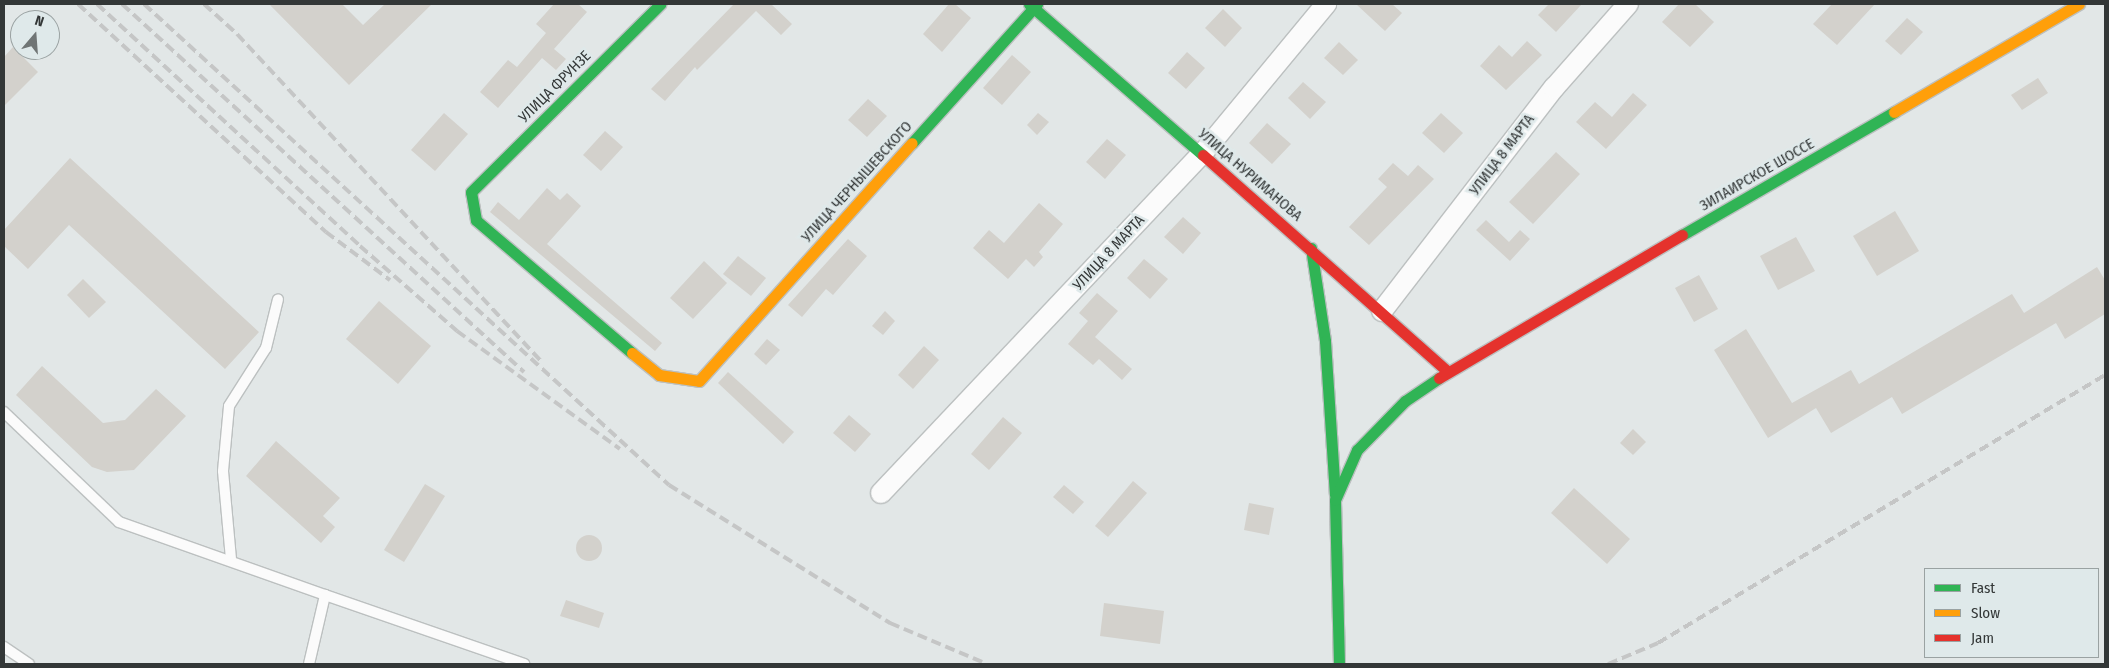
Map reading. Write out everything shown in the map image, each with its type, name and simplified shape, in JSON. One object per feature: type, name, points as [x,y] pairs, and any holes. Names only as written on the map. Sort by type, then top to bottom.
[{"type":"main road","name":"УЛИЦА ФРУНЗЕ","points":[[660,4],[471,192],[476,220],[659,375],[699,381]]},
{"type":"main road","name":"УЛИЦА НУРИМАНОВА","points":[[1033,5],[1382,311],[1448,372]]},
{"type":"main road","name":"УЛИЦА ЧЕРНЫШЕВСКОГО","points":[[699,381],[1033,5]]},
{"type":"main road","name":"ЗИЛАИРСКОЕ ШОССЕ","points":[[1335,500],[1357,450],[1374,430],[1405,401],[1448,372],[2073,5]]},
{"type":"main road","points":[[1310,248],[1324,341],[1335,500],[1340,664]]},
{"type":"street","name":"УЛИЦА 8 МАРТА","points":[[881,493],[1202,154],[1326,4]]},
{"type":"street","name":"УЛИЦА 8 МАРТА","points":[[1382,311],[1554,88],[1628,4]]},
{"type":"lane","points":[[231,560],[223,471],[228,406],[266,348],[278,299]]},
{"type":"lane","points":[[4,412],[119,522],[524,664]]},
{"type":"lane","points":[[309,664],[325,595]]},
{"type":"lane","points":[[4,647],[28,664]]},
{"type":"building","points":[[269,4],[342,4],[363,25],[385,4],[432,4],[349,85]]},
{"type":"building","points":[[554,4],[578,4],[587,12],[554,49],[566,59],[556,70],[542,58],[498,108],[480,92],[508,60],[517,67],[546,33],[536,24]]},
{"type":"building","points":[[734,4],[771,4],[792,24],[781,35],[756,11],[697,70],[695,67],[665,101],[651,89]]},
{"type":"building","points":[[949,4],[955,4],[971,18],[942,52],[923,34]]},
{"type":"building","points":[[1356,4],[1392,4],[1402,13],[1385,31]]},
{"type":"building","points":[[1549,4],[1582,4],[1556,32],[1538,15]]},
{"type":"building","points":[[1679,4],[1695,4],[1714,22],[1690,47],[1662,22]]},
{"type":"building","points":[[1832,4],[1875,4],[1837,45],[1813,24]]},
{"type":"building","points":[[1223,9],[1242,28],[1225,47],[1205,28]]},
{"type":"building","points":[[1907,18],[1923,32],[1901,55],[1885,41]]},
{"type":"building","points":[[1527,41],[1542,55],[1506,90],[1480,66],[1499,45],[1512,57]]},
{"type":"building","points":[[1339,42],[1358,60],[1343,75],[1324,58]]},
{"type":"building","points":[[10,50],[10,60],[26,60],[38,72],[4,106],[4,57]]},
{"type":"building","points":[[1187,52],[1205,68],[1186,89],[1168,73]]},
{"type":"building","points":[[1012,55],[1031,72],[1002,105],[983,88]]},
{"type":"building","points":[[2038,78],[2048,93],[2022,110],[2011,95]]},
{"type":"building","points":[[1303,82],[1326,102],[1310,119],[1288,98]]},
{"type":"building","points":[[1633,93],[1647,105],[1606,149],[1576,122],[1595,102],[1612,117]]},
{"type":"building","points":[[868,99],[887,116],[867,137],[848,120]]},
{"type":"building","points":[[444,113],[468,134],[435,171],[411,150]]},
{"type":"building","points":[[1038,113],[1049,122],[1037,135],[1027,125]]},
{"type":"building","points":[[1441,113],[1463,133],[1444,153],[1422,133]]},
{"type":"building","points":[[1267,123],[1291,144],[1272,164],[1249,143]]},
{"type":"building","points":[[605,131],[623,147],[601,171],[583,155]]},
{"type":"building","points":[[1107,139],[1126,155],[1105,179],[1086,162]]},
{"type":"building","points":[[1556,152],[1580,174],[1533,224],[1509,202]]},
{"type":"building","points":[[70,158],[259,332],[225,369],[69,225],[28,269],[4,246],[4,230]]},
{"type":"building","points":[[1393,163],[1408,176],[1418,165],[1434,179],[1369,245],[1349,227],[1387,187],[1378,179]]},
{"type":"building","points":[[547,188],[560,200],[567,193],[581,206],[547,244],[662,343],[655,351],[490,212],[498,202],[519,220]]},
{"type":"building","points":[[1039,203],[1063,224],[1039,252],[1043,257],[1034,267],[1026,259],[1008,279],[973,248],[989,230],[1004,243]]},
{"type":"building","points":[[1895,211],[1919,251],[1877,276],[1853,236]]},
{"type":"building","points":[[1183,217],[1201,233],[1183,254],[1164,237]]},
{"type":"building","points":[[1486,220],[1509,242],[1520,230],[1530,239],[1510,261],[1476,230]]},
{"type":"building","points":[[1796,237],[1815,271],[1778,290],[1760,256]]},
{"type":"building","points":[[848,239],[867,256],[833,295],[826,289],[802,317],[788,305]]},
{"type":"building","points":[[738,256],[766,278],[751,296],[723,274]]},
{"type":"building","points":[[1144,259],[1168,279],[1150,299],[1127,278]]},
{"type":"building","points":[[704,261],[727,283],[693,319],[670,298]]},
{"type":"building","points":[[2097,267],[2105,280],[2105,314],[2065,339],[2056,323],[1902,414],[1892,397],[1831,433],[1816,408],[1768,438],[1714,350],[1746,329],[1792,403],[1851,370],[1859,384],[2012,294],[2024,313]]},
{"type":"building","points":[[1699,275],[1718,309],[1694,322],[1675,288]]},
{"type":"building","points":[[83,279],[106,302],[89,318],[67,295]]},
{"type":"building","points":[[1097,293],[1118,311],[1095,337],[1132,369],[1122,380],[1099,359],[1093,365],[1068,344],[1088,321],[1079,313]]},
{"type":"building","points":[[379,301],[431,346],[398,384],[346,339]]},
{"type":"building","points":[[885,311],[895,321],[883,335],[872,326]]},
{"type":"building","points":[[767,339],[780,350],[766,365],[754,354]]},
{"type":"building","points":[[924,346],[939,360],[913,389],[898,375]]},
{"type":"building","points":[[42,366],[103,423],[125,420],[156,389],[186,416],[134,470],[107,472],[92,467],[16,395]]},
{"type":"building","points":[[728,372],[794,432],[783,444],[718,383]]},
{"type":"building","points":[[849,415],[871,434],[855,452],[833,433]]},
{"type":"building","points":[[1003,417],[1022,433],[989,470],[971,454]]},
{"type":"building","points":[[1633,429],[1646,442],[1633,455],[1620,443]]},
{"type":"building","points":[[276,441],[340,498],[323,516],[335,527],[321,543],[246,476]]},
{"type":"building","points":[[1133,481],[1147,493],[1108,537],[1095,526]]},
{"type":"building","points":[[425,484],[445,496],[404,562],[384,550]]},
{"type":"building","points":[[1064,485],[1084,502],[1073,514],[1053,497]]},
{"type":"building","points":[[1574,488],[1630,539],[1607,564],[1551,513]]},
{"type":"building","points":[[1249,503],[1274,508],[1269,535],[1244,530]]},
{"type":"building","points":[[589,535],[598,539],[602,548],[598,557],[589,561],[580,557],[576,548],[580,539]]},
{"type":"building","points":[[566,600],[604,613],[599,628],[560,616]]},
{"type":"building","points":[[1104,603],[1164,611],[1160,644],[1100,636]]},
{"type":"railway","points":[[78,4],[326,232],[390,280]]},
{"type":"railway","points":[[97,4],[360,246],[457,331],[620,449]]},
{"type":"railway","points":[[122,4],[524,372]]},
{"type":"railway","points":[[144,4],[669,485],[890,623],[987,664]]},
{"type":"railway","points":[[204,4],[237,34],[543,363]]},
{"type":"railway","points":[[1608,664],[1658,643],[2105,375]]},
{"type":"traffic: fast","points":[[632,353],[476,220],[471,192],[660,4]]},
{"type":"traffic: fast","points":[[1029,4],[1203,155]]},
{"type":"traffic: fast","points":[[912,143],[1037,4]]},
{"type":"traffic: fast","points":[[1682,235],[1894,112]]},
{"type":"traffic: fast","points":[[1311,248],[1325,341],[1335,495]]},
{"type":"traffic: fast","points":[[1339,664],[1335,500],[1357,450],[1405,401],[1439,378]]},
{"type":"traffic: slow","points":[[1894,112],[2079,4]]},
{"type":"traffic: slow","points":[[632,353],[659,375],[699,381],[912,143]]},
{"type":"traffic: jam","points":[[1203,155],[1448,372]]},
{"type":"traffic: jam","points":[[1439,378],[1682,235]]}]
